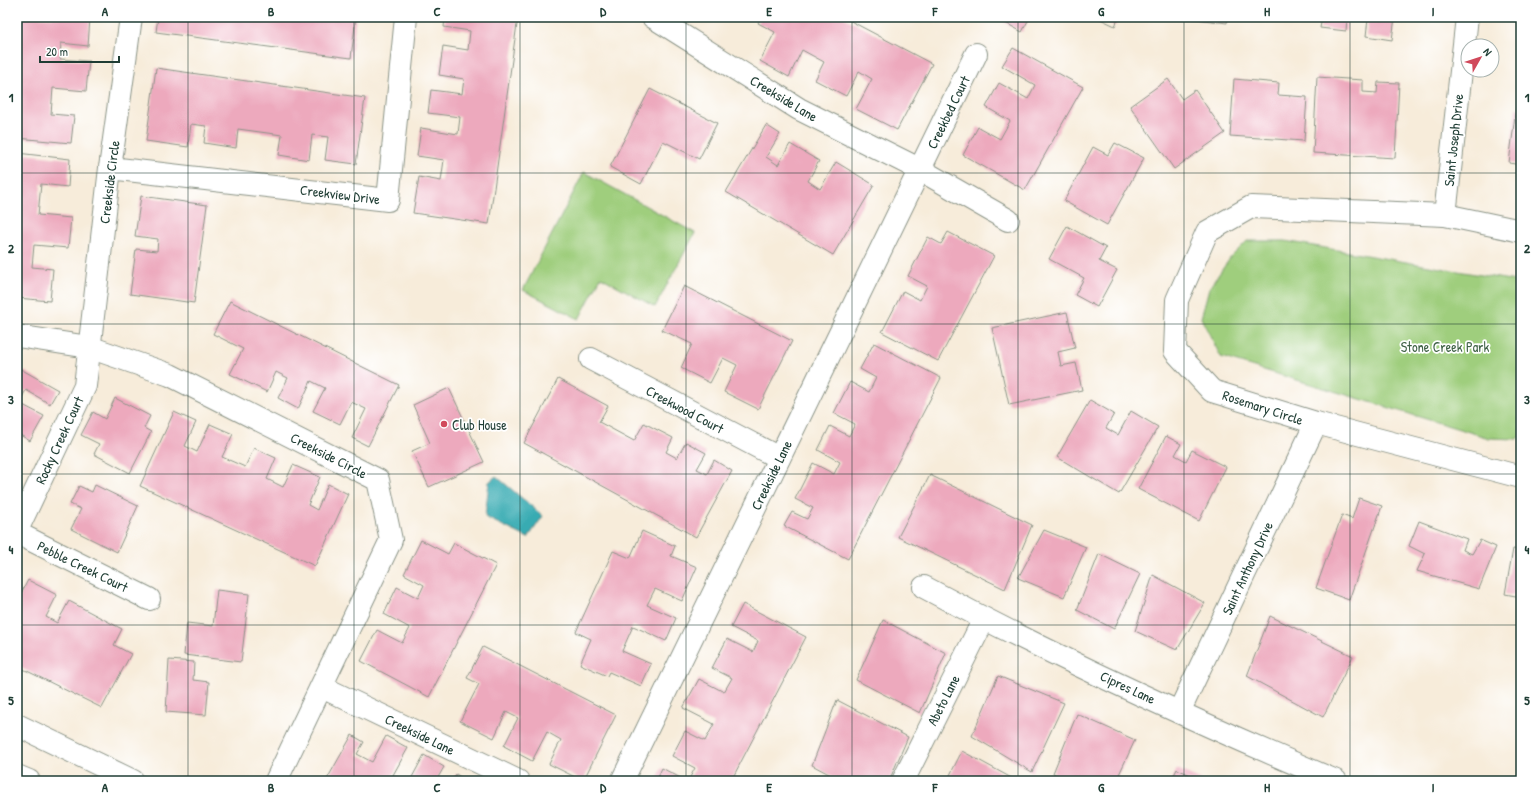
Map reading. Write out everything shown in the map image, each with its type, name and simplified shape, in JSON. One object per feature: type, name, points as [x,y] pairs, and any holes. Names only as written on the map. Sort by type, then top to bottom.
[{"type":"street","name":"Creekside Circle","points":[[90,348],[110,168],[131,17]]},
{"type":"street","name":"Creekview Drive","points":[[110,168],[388,200],[406,17]]},
{"type":"street","name":"Creekside Lane","points":[[653,17],[799,109],[919,170],[1008,220]]},
{"type":"street","name":"Saint Joseph Drive","points":[[1445,215],[1467,17]]},
{"type":"street","name":"Creekbed Court","points":[[919,170],[976,54]]},
{"type":"street","name":"Creekside Lane","points":[[622,781],[919,170]]},
{"type":"street","name":"Rosemary Circle","points":[[1521,231],[1445,215],[1251,207],[1207,232],[1177,300],[1175,351],[1212,391],[1316,423],[1521,477]]},
{"type":"street","name":"Creekside Circle","points":[[17,336],[90,348],[170,375],[378,480],[391,540],[276,781]]},
{"type":"street","name":"Rocky Creek Court","points":[[17,530],[85,386],[90,348]]},
{"type":"street","name":"Creekwood Court","points":[[591,360],[779,458]]},
{"type":"street","name":"Saint Anthony Drive","points":[[1179,712],[1316,423]]},
{"type":"street","name":"Pebble Creek Court","points":[[17,534],[149,599]]},
{"type":"street","name":"Cipres Lane","points":[[924,587],[984,619],[1179,712],[1336,781]]},
{"type":"street","name":"Abeto Lane","points":[[903,781],[984,619]]},
{"type":"street","name":"Creekside Lane","points":[[322,687],[518,781]]},
{"type":"street","points":[[17,725],[133,781]]},
{"type":"street","points":[[17,776],[29,781]]},
{"type":"green space","points":[[584,172],[695,233],[655,307],[601,277],[579,319],[523,290]]},
{"type":"green space","name":"Stone Creek Park","points":[[1247,241],[1285,241],[1521,282],[1521,436],[1517,439],[1489,438],[1221,357],[1201,318],[1209,288],[1231,257]]},
{"type":"water","points":[[496,476],[543,516],[528,538],[485,517],[489,482]]},
{"type":"building","points":[[17,17],[90,18],[88,46],[61,43],[60,59],[89,61],[86,91],[53,88],[51,114],[74,116],[71,143],[17,138]]},
{"type":"building","points":[[158,17],[356,17],[351,58],[156,32]]},
{"type":"building","points":[[445,17],[518,17],[489,224],[413,213],[419,177],[441,181],[444,160],[417,156],[421,128],[458,134],[460,117],[428,113],[431,90],[462,94],[464,79],[439,75],[443,46],[468,50],[470,31],[444,27]]},
{"type":"building","points":[[761,17],[843,17],[932,64],[897,130],[856,109],[872,79],[859,71],[846,96],[815,80],[824,62],[802,50],[789,77],[760,61],[775,32],[758,23]]},
{"type":"building","points":[[995,17],[1030,17],[1022,32]]},
{"type":"building","points":[[1096,17],[1119,17],[1115,26]]},
{"type":"building","points":[[1180,17],[1228,17],[1227,23]]},
{"type":"building","points":[[1322,17],[1347,17],[1346,31],[1320,28]]},
{"type":"building","points":[[1361,17],[1395,17],[1392,40],[1366,36],[1368,19]]},
{"type":"building","points":[[1013,48],[1083,87],[1025,190],[963,155],[978,127],[1000,139],[1010,121],[986,107],[999,83],[1028,99],[1035,85],[1002,66]]},
{"type":"building","points":[[156,68],[365,98],[356,164],[325,160],[328,137],[312,135],[309,160],[279,155],[282,135],[238,129],[236,148],[204,143],[206,126],[191,124],[188,147],[146,141]]},
{"type":"building","points":[[1317,77],[1363,80],[1363,92],[1377,93],[1378,82],[1399,83],[1395,158],[1313,153]]},
{"type":"building","points":[[1168,79],[1182,99],[1195,90],[1225,133],[1174,169],[1130,106]]},
{"type":"building","points":[[1234,79],[1279,83],[1278,95],[1307,97],[1304,141],[1230,136]]},
{"type":"building","points":[[650,89],[717,123],[699,159],[663,141],[641,184],[610,167]]},
{"type":"building","points":[[1516,108],[1521,109],[1521,165],[1509,163]]},
{"type":"building","points":[[766,125],[780,134],[766,157],[778,165],[790,144],[819,161],[808,181],[820,189],[836,162],[874,185],[833,255],[726,192]]},
{"type":"building","points":[[1115,143],[1144,158],[1107,225],[1064,201],[1093,147],[1108,155]]},
{"type":"building","points":[[17,153],[70,159],[68,187],[41,184],[38,215],[71,218],[68,248],[34,245],[32,267],[53,269],[50,301],[17,298]]},
{"type":"building","points":[[141,196],[207,205],[194,303],[130,294],[136,249],[157,251],[158,239],[135,236]]},
{"type":"building","points":[[1067,226],[1106,248],[1099,261],[1117,270],[1097,307],[1075,295],[1084,278],[1049,259]]},
{"type":"building","points":[[948,232],[994,256],[938,361],[882,332],[903,291],[920,300],[927,286],[908,276],[928,237],[941,244]]},
{"type":"building","points":[[684,286],[792,341],[758,409],[724,392],[737,365],[723,358],[710,383],[681,368],[692,344],[662,330]]},
{"type":"building","points":[[230,301],[399,385],[368,446],[352,438],[366,409],[351,402],[340,424],[313,411],[325,388],[311,381],[298,409],[278,398],[288,378],[276,372],[267,392],[230,374],[243,349],[213,334]]},
{"type":"building","points":[[1067,312],[1075,348],[1058,352],[1061,366],[1076,363],[1082,390],[1009,405],[992,328]]},
{"type":"building","points":[[874,343],[941,378],[848,559],[784,526],[792,512],[807,519],[813,508],[795,499],[813,463],[834,474],[840,462],[818,450],[830,426],[849,436],[855,424],[834,413],[850,382],[869,392],[876,378],[860,369]]},
{"type":"building","points":[[17,367],[58,390],[50,404],[26,390],[19,403],[44,416],[30,441],[17,433]]},
{"type":"building","points":[[558,379],[608,406],[599,422],[634,441],[644,423],[673,438],[666,452],[677,458],[686,442],[706,453],[697,469],[707,474],[714,460],[732,471],[696,537],[524,443]]},
{"type":"building","name":"Club House","points":[[449,388],[484,462],[429,487],[412,451],[430,443],[413,405]]},
{"type":"building","points":[[115,398],[150,416],[144,428],[151,432],[130,473],[94,454],[99,444],[81,435],[93,412],[105,419]]},
{"type":"building","points":[[1090,400],[1114,414],[1106,428],[1118,435],[1131,411],[1158,427],[1119,494],[1057,457]]},
{"type":"building","points":[[174,412],[196,422],[185,446],[197,452],[210,424],[233,434],[222,457],[245,467],[254,448],[276,458],[267,479],[283,487],[293,465],[320,477],[308,505],[317,510],[328,484],[348,494],[315,566],[140,486]]},
{"type":"building","points":[[1166,436],[1181,444],[1175,455],[1186,461],[1192,450],[1226,467],[1199,521],[1138,489]]},
{"type":"building","points":[[930,475],[1032,525],[1005,589],[898,537]]},
{"type":"building","points":[[95,485],[138,506],[117,552],[71,529],[81,509],[70,504],[79,486],[92,492]]},
{"type":"building","points":[[1359,498],[1382,506],[1349,600],[1316,588],[1342,515],[1352,519]]},
{"type":"building","points":[[1419,521],[1467,539],[1463,550],[1472,554],[1480,540],[1496,547],[1479,589],[1417,571],[1425,554],[1409,546]]},
{"type":"building","points":[[1044,530],[1086,547],[1064,597],[1018,578]]},
{"type":"building","points":[[642,531],[675,546],[671,556],[697,567],[682,601],[655,589],[647,605],[676,618],[666,641],[633,626],[622,651],[651,664],[641,686],[609,672],[607,676],[580,664],[591,639],[576,632],[613,551],[630,558]]},
{"type":"building","points":[[421,540],[448,554],[454,543],[496,565],[429,697],[361,661],[377,630],[402,643],[410,628],[384,614],[397,587],[418,598],[424,585],[404,574]]},
{"type":"building","points":[[1513,549],[1521,550],[1521,597],[1505,594]]},
{"type":"building","points":[[1099,554],[1140,574],[1114,629],[1077,610]]},
{"type":"building","points":[[1153,575],[1205,603],[1177,650],[1135,631]]},
{"type":"building","points":[[28,580],[57,595],[46,617],[57,623],[69,601],[122,629],[114,645],[131,654],[102,708],[17,666],[17,601]]},
{"type":"building","points":[[217,590],[249,594],[241,662],[184,655],[187,623],[213,626]]},
{"type":"building","points":[[743,604],[806,637],[731,781],[688,781],[695,768],[672,756],[685,731],[705,741],[714,724],[683,708],[699,679],[724,692],[732,678],[712,668],[727,639],[753,652],[758,641],[731,627]]},
{"type":"building","points":[[1270,616],[1353,656],[1323,717],[1247,676]]},
{"type":"building","points":[[883,620],[946,653],[920,713],[856,680]]},
{"type":"building","points":[[483,647],[616,715],[583,781],[549,764],[561,740],[547,732],[532,761],[504,746],[518,718],[506,712],[494,738],[460,721],[479,684],[467,678]]},
{"type":"building","points":[[169,660],[194,662],[193,680],[209,682],[206,715],[166,712]]},
{"type":"building","points":[[998,676],[1064,703],[1032,772],[972,736]]},
{"type":"building","points":[[837,700],[908,737],[889,781],[842,781],[812,765]]},
{"type":"building","points":[[1077,714],[1135,740],[1116,781],[1070,781],[1053,773]]},
{"type":"building","points":[[352,735],[364,742],[357,754],[372,762],[386,736],[408,748],[393,775],[404,781],[326,781]]},
{"type":"building","points":[[962,751],[1017,781],[947,781]]},
{"type":"building","points":[[424,755],[444,767],[436,781],[410,781]]},
{"type":"building","points":[[662,768],[686,781],[656,781]]},
{"type":"building","points":[[1177,769],[1204,781],[1171,781]]},
{"type":"building","points":[[456,774],[467,781],[452,781]]},
{"type":"place","name":"Club House","points":[[444,424]]}]
